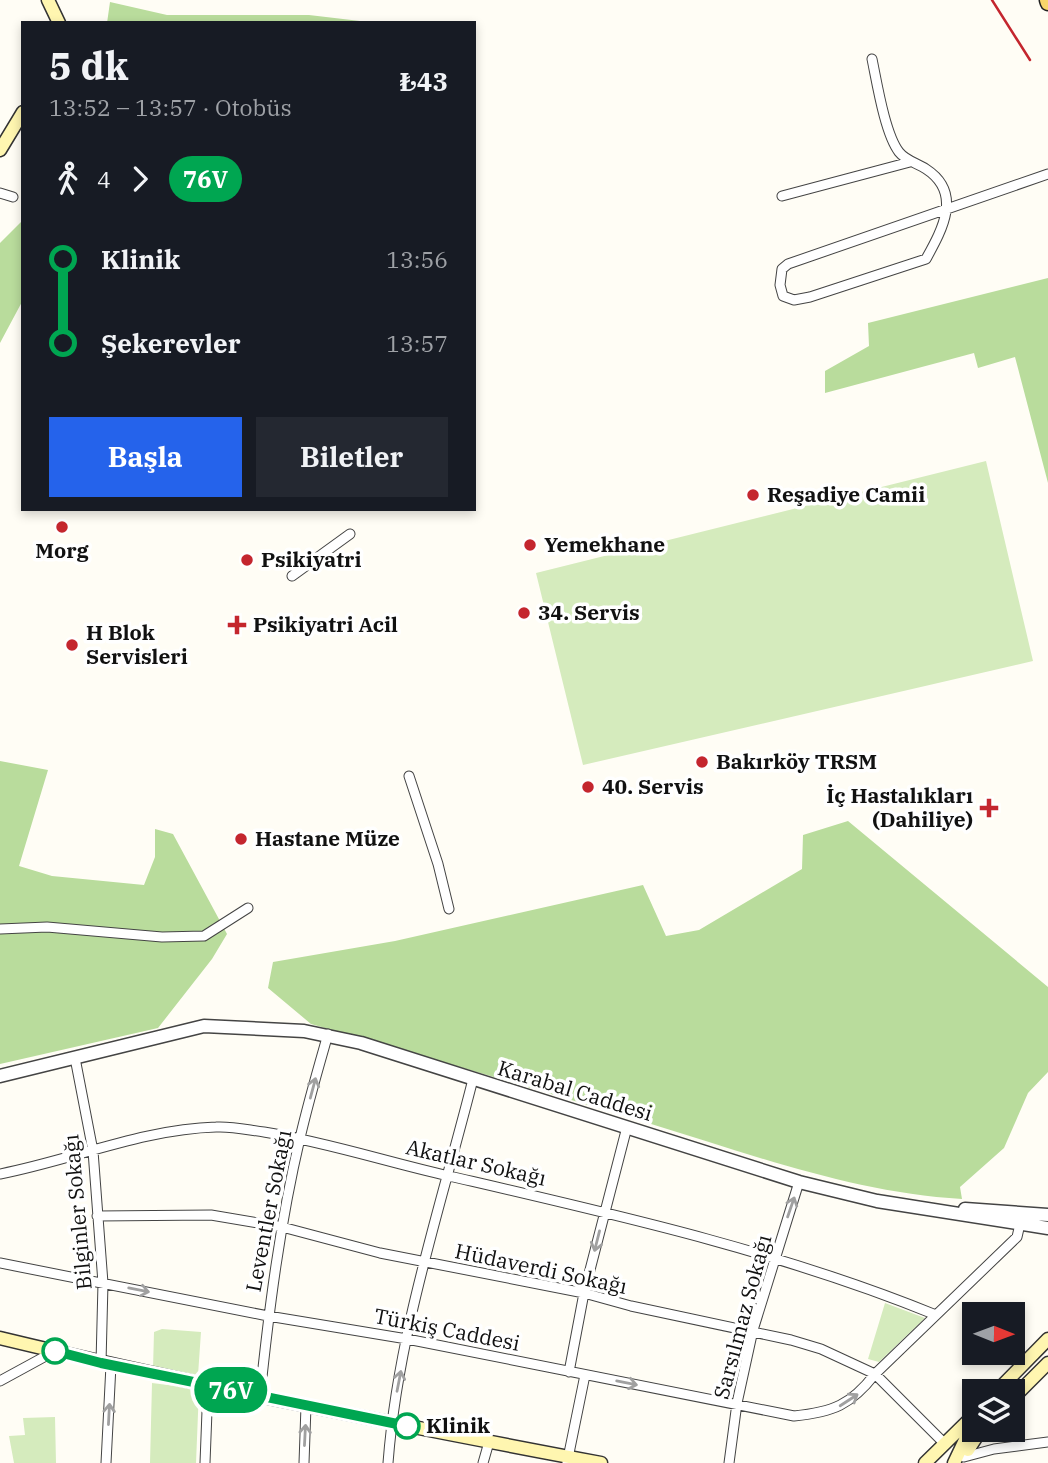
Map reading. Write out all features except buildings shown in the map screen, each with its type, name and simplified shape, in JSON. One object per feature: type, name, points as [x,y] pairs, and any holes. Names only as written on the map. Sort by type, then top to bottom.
[{"type":"main road","points":[[48,0],[58,21]]},
{"type":"main road","points":[[0,150],[21,115]]},
{"type":"main road","points":[[0,1338],[106,1364],[306,1406],[568,1460],[601,1463]]},
{"type":"main road","points":[[1009,1379],[1048,1339]]},
{"type":"main road","points":[[1025,1386],[1048,1363]]},
{"type":"main road","points":[[925,1463],[962,1427]]},
{"type":"main road","points":[[960,1461],[966,1442]]},
{"type":"main road","points":[[960,1461],[973,1442]]},
{"type":"street","points":[[872,59],[890,136],[899,152],[910,162],[924,167],[939,179],[947,208],[942,231],[926,259],[810,297],[794,300],[783,296],[780,285],[782,269],[788,264],[947,208],[1048,174]]},
{"type":"street","points":[[782,196],[910,162]]},
{"type":"street","points":[[0,193],[13,197]]},
{"type":"street","points":[[292,576],[350,534]]},
{"type":"street","points":[[409,776],[438,864],[449,909]]},
{"type":"street","points":[[0,929],[47,928],[162,937],[204,936],[248,908]]},
{"type":"street","name":"Karabal Caddesi","points":[[0,1076],[204,1026],[327,1034],[799,1182],[877,1201],[1048,1227]]},
{"type":"street","name":"Leventler Sokağı","points":[[260,1396],[268,1316],[282,1227],[300,1138],[327,1034]]},
{"type":"street","name":"Bilginler Sokağı","points":[[75,1058],[93,1151],[103,1283],[106,1463]]},
{"type":"street","points":[[388,1463],[391,1422],[423,1261],[449,1176],[473,1079]]},
{"type":"street","name":"Akatlar Sokağı","points":[[0,1174],[190,1129],[219,1127],[300,1138],[604,1212],[774,1259],[873,1289],[936,1315]]},
{"type":"street","points":[[569,1372],[584,1293],[627,1127]]},
{"type":"street","name":"Sarsılmaz Sokağı","points":[[729,1463],[737,1403],[752,1331],[799,1182]]},
{"type":"street","name":"Karabal Caddesi","points":[[933,1209],[984,1209],[1048,1215]]},
{"type":"street","name":"Hüdaverdi Sokağı","points":[[97,1216],[211,1215],[282,1227],[423,1261],[584,1293],[631,1306],[752,1331],[821,1349],[875,1374],[944,1443]]},
{"type":"street","name":"Türkiş Caddesi","points":[[0,1263],[268,1316],[407,1339],[794,1416],[820,1413],[841,1406],[860,1392],[875,1374],[1017,1237],[1020,1224]]},
{"type":"street","points":[[0,1381],[55,1351]]},
{"type":"street","points":[[568,1460],[585,1375]]},
{"type":"street","points":[[205,1463],[208,1385]]},
{"type":"street","points":[[304,1463],[306,1406]]},
{"type":"street","points":[[483,1463],[489,1442]]},
{"type":"street","points":[[984,1442],[994,1449]]},
{"type":"street","points":[[960,1461],[994,1449],[1048,1443]]},
{"type":"green space","points":[[110,2],[167,15],[309,15],[360,21],[107,21]]},
{"type":"green space","points":[[21,222],[21,304],[0,343],[0,243]]},
{"type":"green space","points":[[1048,278],[1048,483],[1015,357],[978,368],[974,353],[825,393],[825,371],[869,346],[868,323]]},
{"type":"green space","points":[[986,461],[1033,661],[583,765],[536,573]]},
{"type":"green space","points":[[0,761],[48,770],[19,866],[52,876],[144,885],[155,857],[155,829],[173,834],[227,934],[212,959],[158,1028],[0,1064]]},
{"type":"green space","points":[[848,821],[1048,987],[1048,1072],[1028,1093],[1004,1148],[960,1187],[962,1199],[882,1189],[803,1170],[311,1024],[268,988],[273,962],[395,941],[643,885],[666,936],[699,930],[802,869],[803,835]]},
{"type":"green space","points":[[885,1303],[925,1318],[879,1362],[868,1359]]},
{"type":"green space","points":[[162,1329],[201,1332],[198,1375],[153,1369],[154,1332]]},
{"type":"green space","points":[[152,1383],[199,1389],[196,1463],[150,1463]]},
{"type":"green space","points":[[55,1417],[56,1463],[14,1463],[9,1436],[25,1435],[23,1418]]},
{"type":"railway","points":[[992,0],[1030,60]]},
{"type":"bus line","name":"76V","points":[[55,1351],[101,1363],[407,1426]]},
{"type":"place","name":"Reşadiye Camii","points":[[753,495]]},
{"type":"place","name":"Morg","points":[[62,527]]},
{"type":"place","name":"Yemekhane","points":[[530,545]]},
{"type":"place","name":"Psikiyatri","points":[[247,560]]},
{"type":"place","name":"34. Servis","points":[[524,613]]},
{"type":"place","name":"Psikiyatri Acil","points":[[237,625]]},
{"type":"place","name":"H Blok Servisleri","points":[[72,645]]},
{"type":"place","name":"Bakırköy TRSM","points":[[702,762]]},
{"type":"place","name":"40. Servis","points":[[588,787]]},
{"type":"place","name":"İç Hastalıkları (Dahiliye)","points":[[989,808]]},
{"type":"place","name":"Hastane Müze","points":[[241,839]]},
{"type":"place","name":"Klinik","points":[[407,1426]]}]
